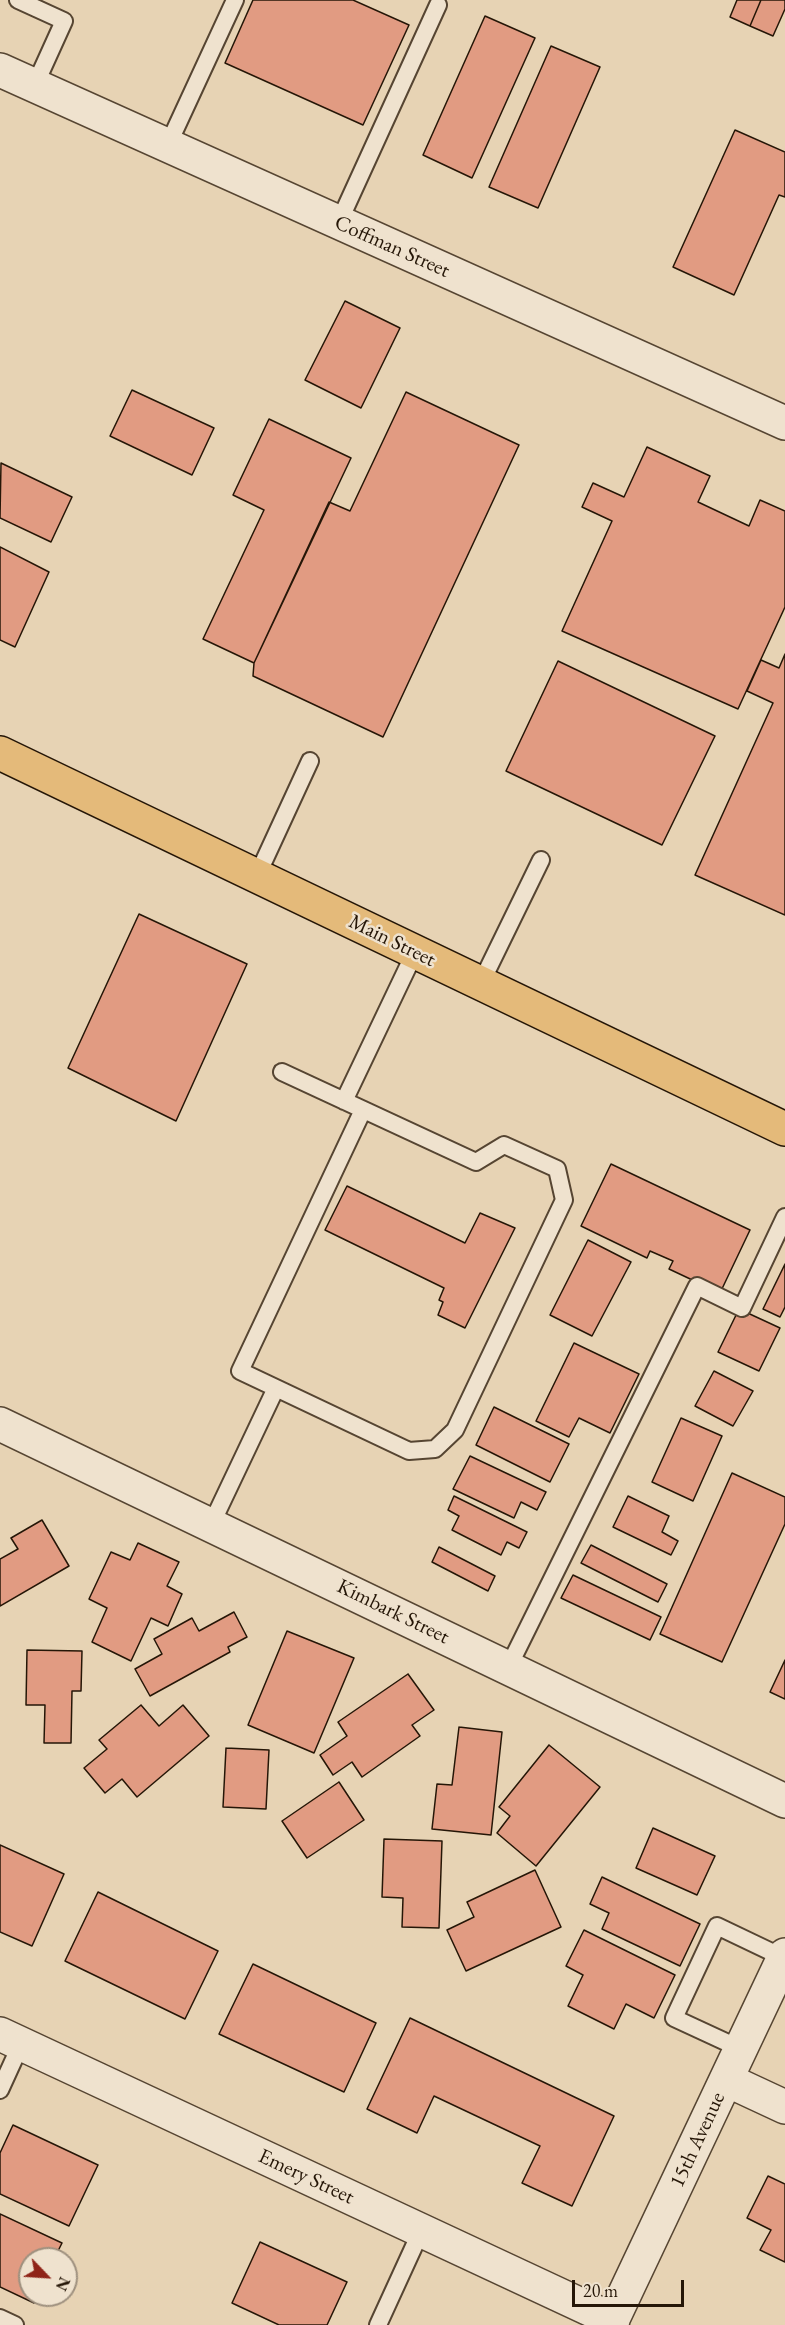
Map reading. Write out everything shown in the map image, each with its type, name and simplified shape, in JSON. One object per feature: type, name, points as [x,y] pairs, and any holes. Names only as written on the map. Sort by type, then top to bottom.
[{"type":"highway","name":"Main Street","points":[[0,753],[785,1129]]},
{"type":"street","name":"Coffman Street","points":[[0,70],[785,423]]},
{"type":"street","name":"Kimbark Street","points":[[0,1424],[785,1801]]},
{"type":"street","name":"15th Avenue","points":[[616,2323],[784,1956]]},
{"type":"street","name":"Emery Street","points":[[10,2039],[616,2323]]},
{"type":"street","points":[[727,2079],[785,2107]]},
{"type":"lane","points":[[18,0],[64,21],[35,85]]},
{"type":"lane","points":[[168,145],[235,0]]},
{"type":"lane","points":[[339,222],[438,5]]},
{"type":"lane","points":[[257,876],[310,761]]},
{"type":"lane","points":[[481,984],[541,860]]},
{"type":"lane","points":[[344,1101],[415,952]]},
{"type":"lane","points":[[282,1072],[476,1162],[504,1145],[557,1169],[564,1200],[454,1430],[435,1449],[409,1451],[240,1371],[363,1110]]},
{"type":"lane","points":[[508,1668],[698,1286],[742,1308],[785,1217]]},
{"type":"lane","points":[[211,1525],[276,1388]]},
{"type":"lane","points":[[741,2049],[674,2019],[693,1977],[717,1926],[784,1956]]},
{"type":"lane","points":[[0,2090],[10,2039]]},
{"type":"lane","points":[[378,2325],[421,2231]]},
{"type":"lane","points":[[0,2318],[15,2325]]},
{"type":"building","points":[[253,0],[353,0],[409,25],[363,125],[225,63]]},
{"type":"building","points":[[737,0],[761,0],[750,26],[730,17]]},
{"type":"building","points":[[761,0],[785,0],[785,9],[773,36],[750,26]]},
{"type":"building","points":[[485,16],[535,38],[472,178],[423,155]]},
{"type":"building","points":[[551,46],[600,67],[538,208],[489,187]]},
{"type":"building","points":[[735,130],[785,152],[785,197],[779,195],[734,295],[673,267]]},
{"type":"building","points":[[345,301],[400,328],[361,408],[305,380]]},
{"type":"building","points":[[132,390],[214,428],[192,475],[110,436]]},
{"type":"building","points":[[406,392],[519,445],[383,737],[253,676],[254,663],[329,502],[350,511]]},
{"type":"building","points":[[269,419],[351,458],[254,663],[203,639],[264,510],[233,495]]},
{"type":"building","points":[[647,447],[710,476],[698,502],[749,526],[760,500],[785,511],[785,607],[738,709],[562,631],[612,521],[582,507],[593,483],[624,497]]},
{"type":"building","points":[[1,463],[72,497],[51,542],[0,518]]},
{"type":"building","points":[[0,547],[49,572],[15,647],[0,640]]},
{"type":"building","points":[[785,654],[785,915],[695,875],[773,703],[747,691],[761,660],[779,668]]},
{"type":"building","points":[[558,661],[715,736],[662,845],[506,771]]},
{"type":"building","points":[[139,914],[247,964],[176,1121],[68,1068]]},
{"type":"building","points":[[611,1164],[750,1230],[720,1293],[669,1269],[673,1261],[650,1251],[647,1258],[581,1226]]},
{"type":"building","points":[[347,1186],[465,1243],[480,1213],[515,1228],[465,1328],[438,1315],[443,1302],[439,1300],[444,1288],[325,1230]]},
{"type":"building","points":[[588,1240],[631,1262],[592,1336],[550,1315]]},
{"type":"building","points":[[785,1264],[785,1307],[780,1317],[763,1309]]},
{"type":"building","points":[[739,1309],[780,1328],[759,1371],[718,1352]]},
{"type":"building","points":[[574,1343],[639,1374],[610,1433],[579,1418],[569,1437],[536,1421]]},
{"type":"building","points":[[714,1371],[753,1391],[733,1426],[695,1406]]},
{"type":"building","points":[[494,1407],[569,1444],[550,1482],[476,1445]]},
{"type":"building","points":[[681,1418],[722,1436],[693,1501],[652,1482]]},
{"type":"building","points":[[470,1456],[546,1492],[537,1510],[521,1502],[514,1518],[453,1489]]},
{"type":"building","points":[[732,1473],[785,1497],[785,1524],[722,1662],[660,1634]]},
{"type":"building","points":[[454,1496],[527,1532],[519,1548],[507,1542],[501,1555],[452,1530],[459,1516],[448,1510]]},
{"type":"building","points":[[628,1496],[669,1516],[662,1532],[678,1541],[671,1555],[613,1527]]},
{"type":"building","points":[[42,1520],[69,1566],[0,1606],[0,1559],[18,1549],[11,1538]]},
{"type":"building","points":[[138,1543],[179,1562],[167,1586],[182,1594],[168,1626],[151,1618],[131,1661],[92,1642],[107,1608],[89,1599],[111,1552],[130,1560]]},
{"type":"building","points":[[591,1545],[667,1584],[658,1602],[581,1563]]},
{"type":"building","points":[[439,1547],[495,1576],[488,1591],[432,1562]]},
{"type":"building","points":[[573,1575],[661,1617],[650,1640],[561,1598]]},
{"type":"building","points":[[234,1612],[247,1637],[228,1647],[230,1652],[150,1696],[135,1669],[162,1654],[154,1639],[192,1618],[199,1631]]},
{"type":"building","points":[[287,1631],[354,1658],[314,1753],[248,1725]]},
{"type":"building","points":[[27,1650],[82,1651],[81,1691],[72,1691],[71,1743],[44,1743],[45,1705],[26,1705]]},
{"type":"building","points":[[785,1660],[785,1699],[770,1692]]},
{"type":"building","points":[[408,1674],[434,1710],[412,1725],[420,1736],[362,1777],[352,1762],[333,1775],[320,1755],[347,1736],[338,1722]]},
{"type":"building","points":[[141,1705],[159,1726],[183,1705],[209,1736],[137,1797],[122,1779],[105,1793],[84,1768],[107,1749],[99,1740]]},
{"type":"building","points":[[459,1727],[502,1732],[491,1835],[432,1829],[437,1784],[452,1785]]},
{"type":"building","points":[[549,1745],[600,1787],[536,1866],[497,1833],[510,1816],[499,1807]]},
{"type":"building","points":[[226,1748],[269,1750],[266,1809],[223,1807]]},
{"type":"building","points":[[339,1782],[364,1820],[307,1858],[282,1821]]},
{"type":"building","points":[[653,1828],[715,1856],[697,1895],[636,1868]]},
{"type":"building","points":[[384,1839],[442,1841],[439,1928],[402,1927],[403,1898],[382,1897]]},
{"type":"building","points":[[0,1845],[64,1874],[32,1946],[0,1932]]},
{"type":"building","points":[[535,1870],[561,1927],[466,1971],[447,1930],[474,1917],[467,1902]]},
{"type":"building","points":[[602,1877],[700,1924],[680,1966],[602,1929],[609,1913],[590,1904]]},
{"type":"building","points":[[98,1892],[218,1951],[185,2019],[65,1961]]},
{"type":"building","points":[[584,1930],[675,1975],[654,2018],[626,2004],[614,2029],[568,2006],[583,1975],[566,1966]]},
{"type":"building","points":[[253,1964],[376,2023],[344,2092],[219,2034]]},
{"type":"building","points":[[410,2018],[614,2116],[572,2206],[522,2183],[540,2146],[434,2096],[417,2133],[367,2109]]},
{"type":"building","points":[[13,2125],[98,2165],[69,2226],[0,2194],[0,2153]]},
{"type":"building","points":[[768,2176],[785,2184],[785,2262],[760,2250],[771,2230],[747,2218]]},
{"type":"building","points":[[0,2214],[62,2243],[60,2247],[18,2247],[18,2295],[0,2287]]},
{"type":"building","points":[[260,2242],[347,2282],[327,2325],[279,2325],[232,2303]]}]
